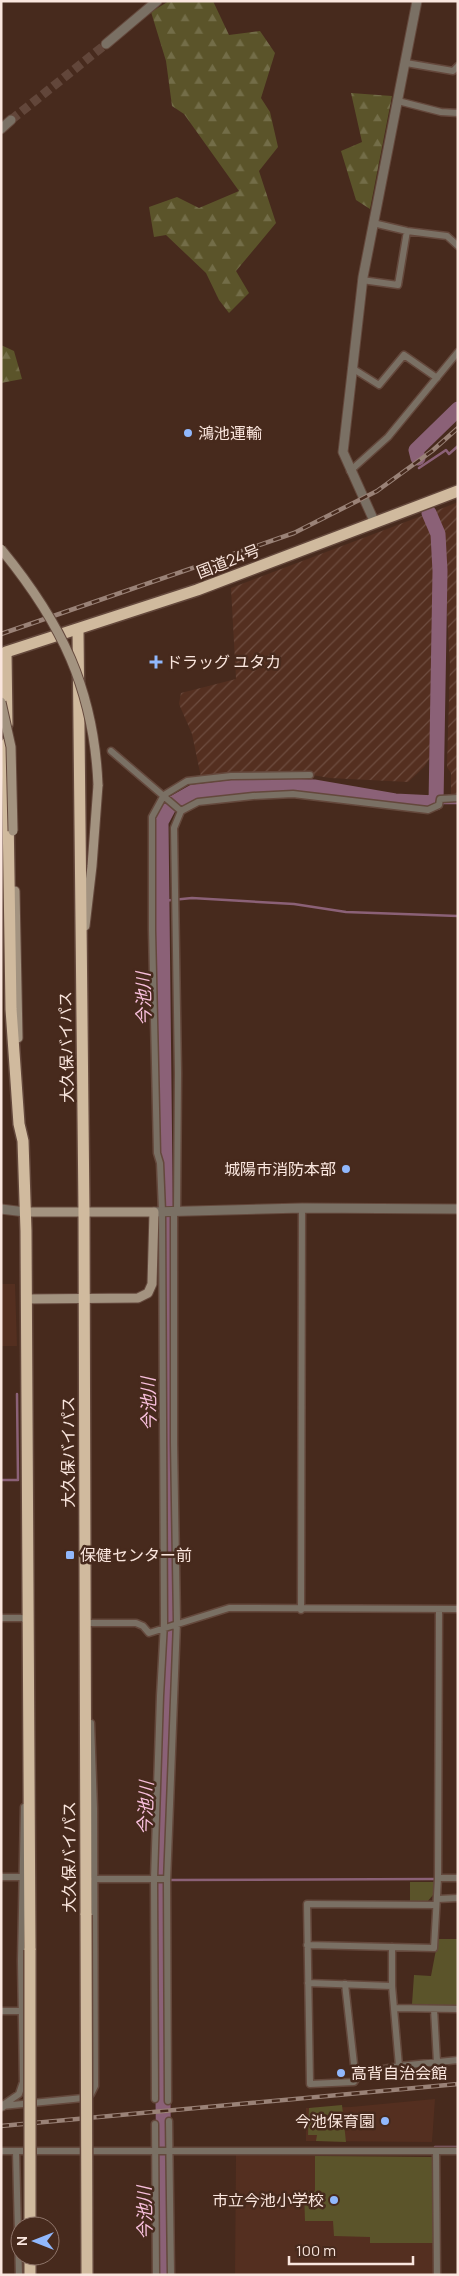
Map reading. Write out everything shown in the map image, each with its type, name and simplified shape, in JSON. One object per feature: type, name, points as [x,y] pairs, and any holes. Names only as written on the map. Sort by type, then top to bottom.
[{"type":"highway","name":"国道24号","points":[[7,746],[6,652],[197,590],[458,491]]},
{"type":"highway","name":"大久保バイパス","points":[[78,630],[84,1212],[87,2275]]},
{"type":"highway","points":[[1,715],[7,746],[4,853],[11,1008],[19,1124],[23,1141],[26,1212],[30,2216]]},
{"type":"main road","points":[[1,549],[32,587],[69,654],[92,724],[97,754],[98,785],[92,866],[81,964]]},
{"type":"main road","points":[[1,702],[10,747],[18,1090]]},
{"type":"main road","points":[[26,1212],[158,1211],[152,1284],[148,1293],[138,1298],[26,1299]]},
{"type":"street","points":[[106,44],[157,1]]},
{"type":"street","points":[[375,523],[343,452],[362,280],[417,1]]},
{"type":"street","points":[[406,62],[453,71],[458,66]]},
{"type":"street","points":[[398,101],[441,112],[458,113]]},
{"type":"street","points":[[1,129],[12,120]]},
{"type":"street","points":[[373,223],[407,231],[447,236],[458,246]]},
{"type":"street","points":[[362,280],[398,284],[407,231]]},
{"type":"street","points":[[350,471],[388,437],[458,352]]},
{"type":"street","points":[[352,368],[379,385],[404,355],[436,378]]},
{"type":"street","points":[[111,751],[181,811]]},
{"type":"street","points":[[155,2099],[155,1879],[160,1696],[164,1628],[158,1211],[160,1163],[157,1153],[152,817],[164,797],[179,784],[199,779],[259,775],[310,775]]},
{"type":"street","points":[[168,2100],[167,1880],[175,1623],[175,1211],[178,1073],[174,828],[181,811],[198,802],[293,794],[428,810],[440,802],[458,798]]},
{"type":"street","points":[[158,1211],[302,1208],[458,1209]]},
{"type":"street","points":[[301,1610],[302,1208]]},
{"type":"street","points":[[1,1210],[26,1212]]},
{"type":"street","points":[[1,2106],[83,2098],[88,2097],[94,2090],[93,1773],[85,1622],[136,1623],[143,1626],[149,1633],[175,1623],[229,1608],[301,1610],[458,1609]]},
{"type":"street","points":[[307,1945],[434,1948],[438,1878],[439,1609]]},
{"type":"street","points":[[1,1618],[22,1618],[29,1622]]},
{"type":"street","points":[[1,2106],[19,2094],[23,2082],[22,1878],[24,1784],[29,1764]]},
{"type":"street","points":[[1,1877],[22,1878]]},
{"type":"street","points":[[438,1878],[458,1878]]},
{"type":"street","points":[[94,1879],[167,1880]]},
{"type":"street","points":[[458,1898],[437,1902],[307,1904],[310,2084],[354,2082],[359,2074],[399,2066],[458,2060]]},
{"type":"street","points":[[392,1947],[392,1986],[399,2066]]},
{"type":"street","points":[[308,1983],[392,1986]]},
{"type":"street","points":[[346,1984],[354,2064],[359,2074]]},
{"type":"street","points":[[394,2008],[458,2009]]},
{"type":"street","points":[[434,2009],[437,2062]]},
{"type":"street","points":[[1,2011],[22,2012]]},
{"type":"street","points":[[169,2121],[171,2275]]},
{"type":"street","points":[[155,2124],[157,2151],[156,2275]]},
{"type":"street","points":[[1,2151],[458,2151]]},
{"type":"street","points":[[436,2151],[437,2275]]},
{"type":"street","points":[[16,2152],[19,2275]]},
{"type":"shaded area","points":[[458,502],[458,796],[451,794],[451,773],[447,767],[450,665],[446,595],[442,595],[440,534],[433,512]]},
{"type":"shaded area","points":[[424,515],[432,536],[437,629],[434,752],[424,767],[408,782],[330,778],[301,773],[201,777],[192,734],[179,704],[181,693],[236,679],[231,588]]},
{"type":"shaded area","points":[[1,1284],[15,1284],[17,1346],[1,1346]]},
{"type":"shaded area","points":[[435,2099],[432,2142],[306,2141],[306,2108],[351,2107]]},
{"type":"shaded area","name":"市立今池小学校","points":[[236,2155],[433,2157],[435,2275],[235,2275]]},
{"type":"green space","points":[[169,1],[213,1],[229,35],[260,31],[275,53],[261,98],[270,112],[278,147],[259,171],[276,223],[236,271],[249,293],[229,313],[219,300],[206,273],[166,235],[154,237],[149,207],[177,197],[199,208],[239,191],[184,114],[172,106],[166,61],[151,12]]},
{"type":"green space","points":[[351,93],[392,96],[370,209],[356,200],[341,151],[362,142]]},
{"type":"green space","points":[[1,345],[14,351],[22,379],[1,383]]},
{"type":"green space","points":[[410,1882],[435,1882],[433,1895],[427,1902],[410,1902]]},
{"type":"green space","points":[[438,1939],[458,1939],[457,2006],[412,2004],[414,1975],[431,1976]]},
{"type":"green space","points":[[342,2105],[346,2142],[316,2141],[317,2135],[308,2135],[309,2108]]},
{"type":"green space","points":[[315,2156],[433,2157],[434,2243],[370,2243],[370,2237],[334,2236],[333,2221],[305,2221],[304,2192],[315,2191]]},
{"type":"waterway","points":[[418,458],[416,450],[458,409]]},
{"type":"waterway","points":[[419,468],[446,450],[449,454],[458,446]]},
{"type":"waterway","name":"今池川","points":[[165,2275],[162,1864],[163,1782],[170,1618],[161,822],[170,805],[193,792],[253,785],[314,787],[395,801],[436,803],[440,571],[438,534],[429,513]]},
{"type":"waterway","points":[[436,803],[458,803]]},
{"type":"waterway","points":[[162,901],[192,898],[294,904],[346,912],[458,916]]},
{"type":"waterway","points":[[1,1480],[18,1480],[17,1394]]},
{"type":"waterway","points":[[170,1880],[436,1879]]},
{"type":"waterway","points":[[435,2147],[458,2147]]},
{"type":"tunnel","points":[[11,120],[106,44]]},
{"type":"railway","points":[[1,634],[294,533],[377,491],[432,451],[458,428]]},
{"type":"railway","points":[[1,2126],[458,2084]]},
{"type":"place","name":"鴻池運輸","points":[[188,433]]},
{"type":"place","name":"ドラッグ ユタカ","points":[[156,662]]},
{"type":"place","name":"城陽市消防本部","points":[[346,1169]]},
{"type":"place","name":"保健センター前","points":[[70,1555]]},
{"type":"place","name":"高背自治会館","points":[[341,2073]]},
{"type":"place","name":"今池保育園","points":[[385,2121]]},
{"type":"place","name":"市立今池小学校","points":[[334,2200]]}]
